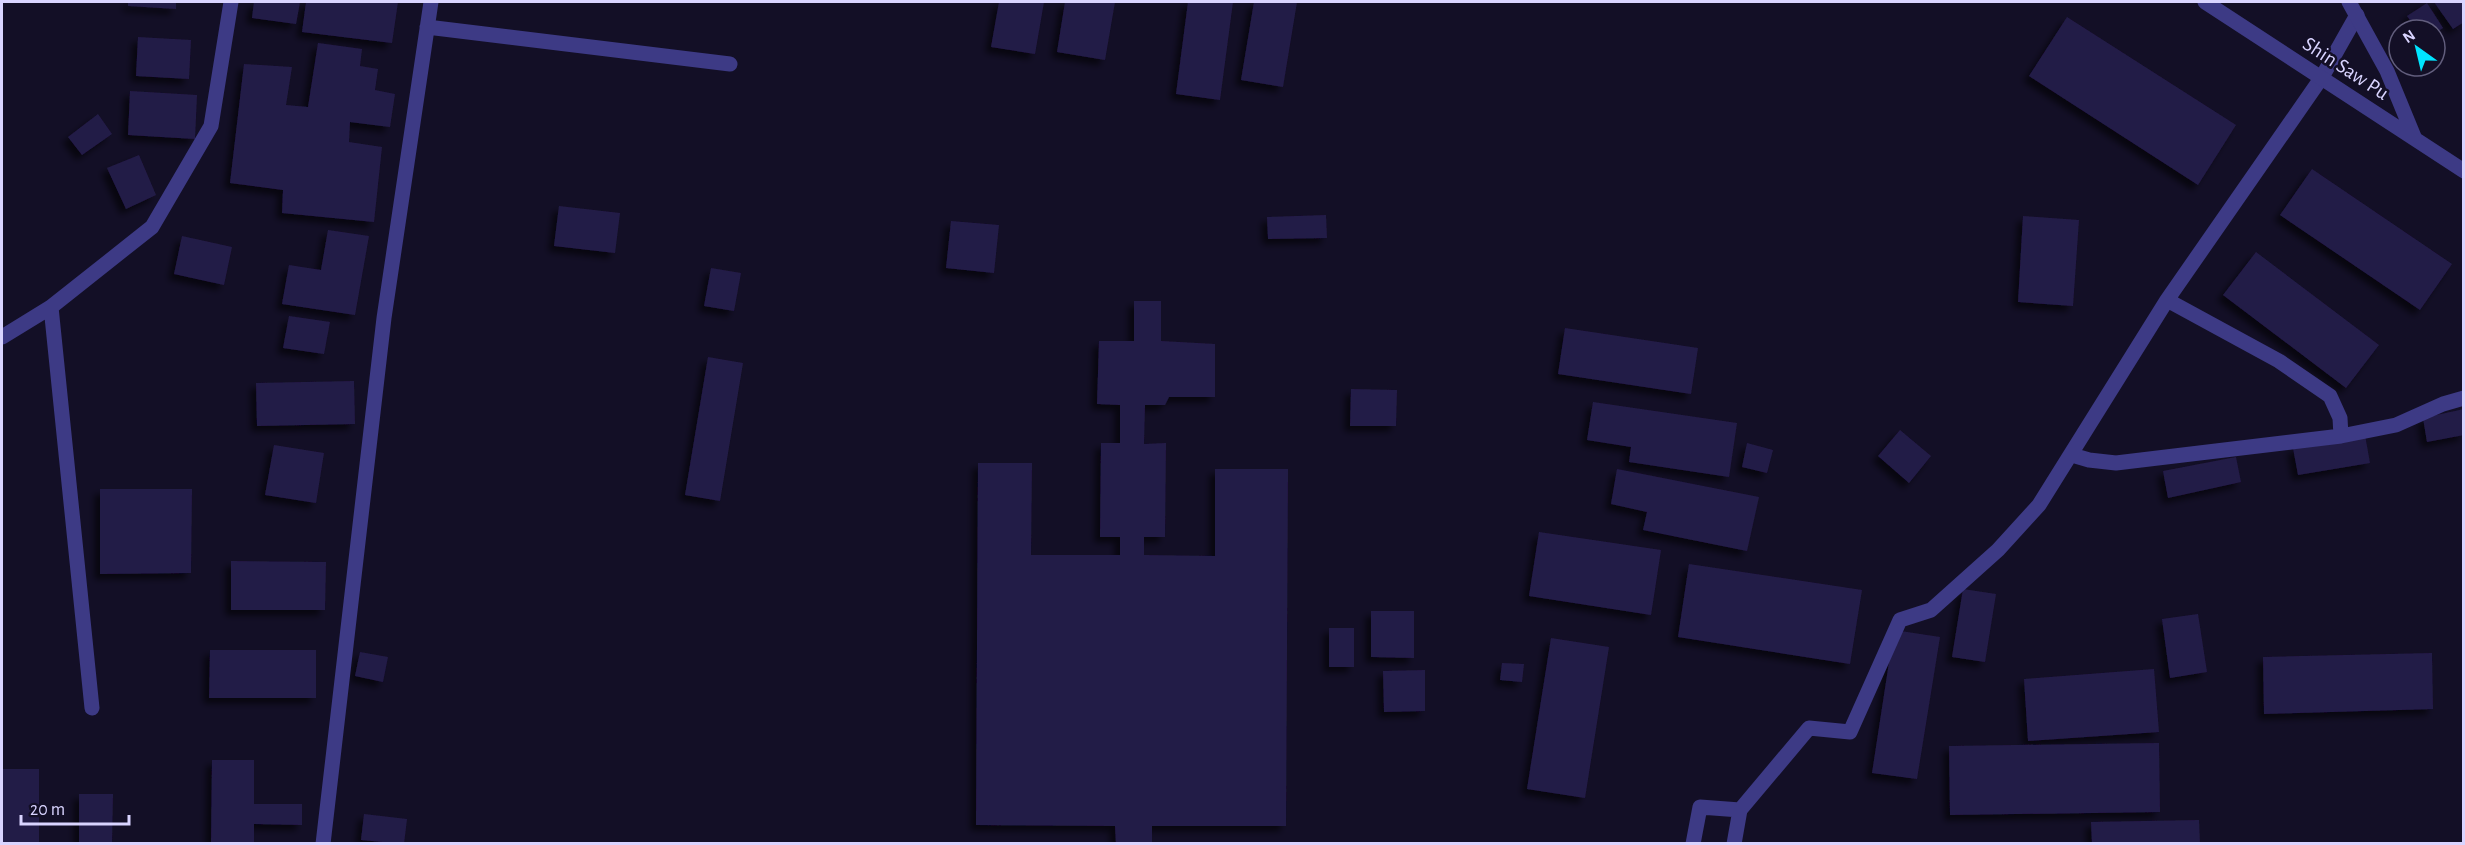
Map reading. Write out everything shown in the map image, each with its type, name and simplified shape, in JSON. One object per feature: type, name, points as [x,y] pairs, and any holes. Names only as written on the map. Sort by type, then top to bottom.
[{"type":"street","points":[[2,337],[51,307],[152,227],[211,126],[231,2]]},
{"type":"street","points":[[323,843],[384,318],[431,2]]},
{"type":"street","name":"Shin Saw Pu","points":[[2205,2],[2463,171]]},
{"type":"street","points":[[1734,843],[1740,810],[1809,728],[1850,732],[1900,620],[1931,610],[1998,550],[2039,506],[2167,300],[2322,77],[2353,8]]},
{"type":"street","points":[[2353,8],[2387,71],[2415,139]]},
{"type":"street","points":[[427,27],[730,64]]},
{"type":"street","points":[[2167,300],[2279,361],[2330,396],[2340,418],[2341,436]]},
{"type":"street","points":[[51,307],[93,708]]},
{"type":"street","points":[[2072,455],[2089,460],[2116,463],[2341,436],[2396,425],[2443,404],[2463,398]]},
{"type":"street","points":[[1693,843],[1700,807],[1740,810]]},
{"type":"building","points":[[128,2],[176,2],[176,9],[128,6]]},
{"type":"building","points":[[254,2],[300,2],[296,24],[252,18]]},
{"type":"building","points":[[306,2],[398,2],[392,43],[302,32]]},
{"type":"building","points":[[999,2],[1044,2],[1035,54],[991,47]]},
{"type":"building","points":[[1065,2],[1115,2],[1105,60],[1057,52]]},
{"type":"building","points":[[1188,2],[1233,2],[1220,100],[1176,94]]},
{"type":"building","points":[[1254,2],[1297,2],[1283,87],[1241,80]]},
{"type":"building","points":[[2434,2],[2464,2],[2464,22],[2453,29]]},
{"type":"building","points":[[2427,3],[2437,18],[2408,18],[2407,16]]},
{"type":"building","points":[[2067,17],[2236,125],[2198,185],[2029,76]]},
{"type":"building","points":[[138,37],[191,40],[189,79],[136,76]]},
{"type":"building","points":[[318,43],[362,49],[360,66],[378,69],[375,90],[395,94],[390,127],[350,122],[349,142],[382,147],[374,222],[282,213],[283,190],[230,183],[244,64],[292,67],[286,105],[308,107]]},
{"type":"building","points":[[130,91],[197,95],[195,139],[128,135]]},
{"type":"building","points":[[98,114],[112,134],[82,155],[68,137]]},
{"type":"building","points":[[139,155],[156,195],[126,209],[107,168]]},
{"type":"building","points":[[2312,169],[2452,264],[2420,310],[2280,215]]},
{"type":"building","points":[[559,206],[620,213],[615,253],[554,246]]},
{"type":"building","points":[[1326,215],[1327,238],[1268,239],[1267,217]]},
{"type":"building","points":[[2023,216],[2079,220],[2073,306],[2018,302]]},
{"type":"building","points":[[951,221],[999,225],[994,273],[946,268]]},
{"type":"building","points":[[328,230],[369,236],[355,315],[282,304],[289,265],[321,270]]},
{"type":"building","points":[[182,236],[232,247],[224,285],[174,274]]},
{"type":"building","points":[[2256,252],[2379,345],[2346,388],[2223,295]]},
{"type":"building","points":[[711,268],[741,273],[734,311],[704,306]]},
{"type":"building","points":[[1134,301],[1161,301],[1161,341],[1215,344],[1215,397],[1169,397],[1165,405],[1145,405],[1144,444],[1166,443],[1165,537],[1144,537],[1144,555],[1215,556],[1215,469],[1288,469],[1286,826],[1152,826],[1152,844],[1116,844],[1115,826],[976,825],[978,463],[1032,463],[1031,555],[1120,555],[1120,537],[1100,537],[1101,443],[1120,443],[1120,405],[1097,404],[1099,341],[1134,341]]},
{"type":"building","points":[[289,316],[330,322],[324,354],[283,348]]},
{"type":"building","points":[[1565,328],[1698,348],[1691,394],[1558,374]]},
{"type":"building","points":[[708,357],[743,363],[720,501],[685,495]]},
{"type":"building","points":[[354,381],[355,424],[257,426],[256,383]]},
{"type":"building","points":[[1351,389],[1397,390],[1396,426],[1350,426]]},
{"type":"building","points":[[1593,402],[1737,423],[1729,477],[1629,462],[1631,447],[1587,440]]},
{"type":"building","points":[[2464,409],[2464,435],[2427,442],[2423,418]]},
{"type":"building","points":[[1900,430],[1931,456],[1909,483],[1878,456]]},
{"type":"building","points":[[2365,435],[2370,463],[2298,475],[2293,448]]},
{"type":"building","points":[[1747,443],[1773,450],[1767,473],[1742,467]]},
{"type":"building","points":[[274,445],[324,453],[316,503],[265,495]]},
{"type":"building","points":[[2236,457],[2241,482],[2168,498],[2163,471]]},
{"type":"building","points":[[1617,469],[1759,497],[1747,551],[1643,530],[1647,512],[1611,504]]},
{"type":"building","points":[[100,489],[192,489],[191,573],[100,574]]},
{"type":"building","points":[[1539,532],[1661,550],[1651,615],[1529,596]]},
{"type":"building","points":[[231,561],[326,562],[325,610],[231,610]]},
{"type":"building","points":[[1689,564],[1862,590],[1850,664],[1678,637]]},
{"type":"building","points":[[1963,589],[1996,594],[1985,662],[1952,657]]},
{"type":"building","points":[[1371,611],[1414,611],[1414,658],[1371,657]]},
{"type":"building","points":[[2198,614],[2207,672],[2170,678],[2162,619]]},
{"type":"building","points":[[1329,628],[1354,628],[1354,667],[1329,667]]},
{"type":"building","points":[[1894,630],[1940,637],[1917,779],[1872,773]]},
{"type":"building","points":[[1551,638],[1609,647],[1585,798],[1527,789]]},
{"type":"building","points":[[210,650],[316,650],[316,698],[209,698]]},
{"type":"building","points":[[360,652],[388,657],[383,682],[355,676]]},
{"type":"building","points":[[2432,653],[2433,709],[2264,714],[2263,657]]},
{"type":"building","points":[[1502,663],[1524,664],[1522,682],[1500,680]]},
{"type":"building","points":[[2154,669],[2159,732],[2028,741],[2024,679]]},
{"type":"building","points":[[1425,670],[1425,711],[1384,712],[1383,671]]},
{"type":"building","points":[[2159,743],[2160,812],[1950,815],[1949,746]]},
{"type":"building","points":[[212,760],[254,760],[254,804],[302,804],[302,825],[254,824],[254,843],[211,844]]},
{"type":"building","points":[[2,769],[39,769],[39,844],[2,844]]},
{"type":"building","points":[[79,794],[113,794],[112,844],[79,844]]},
{"type":"building","points":[[364,814],[407,819],[404,844],[361,840]]},
{"type":"building","points":[[2199,820],[2200,844],[2092,844],[2091,822]]}]
